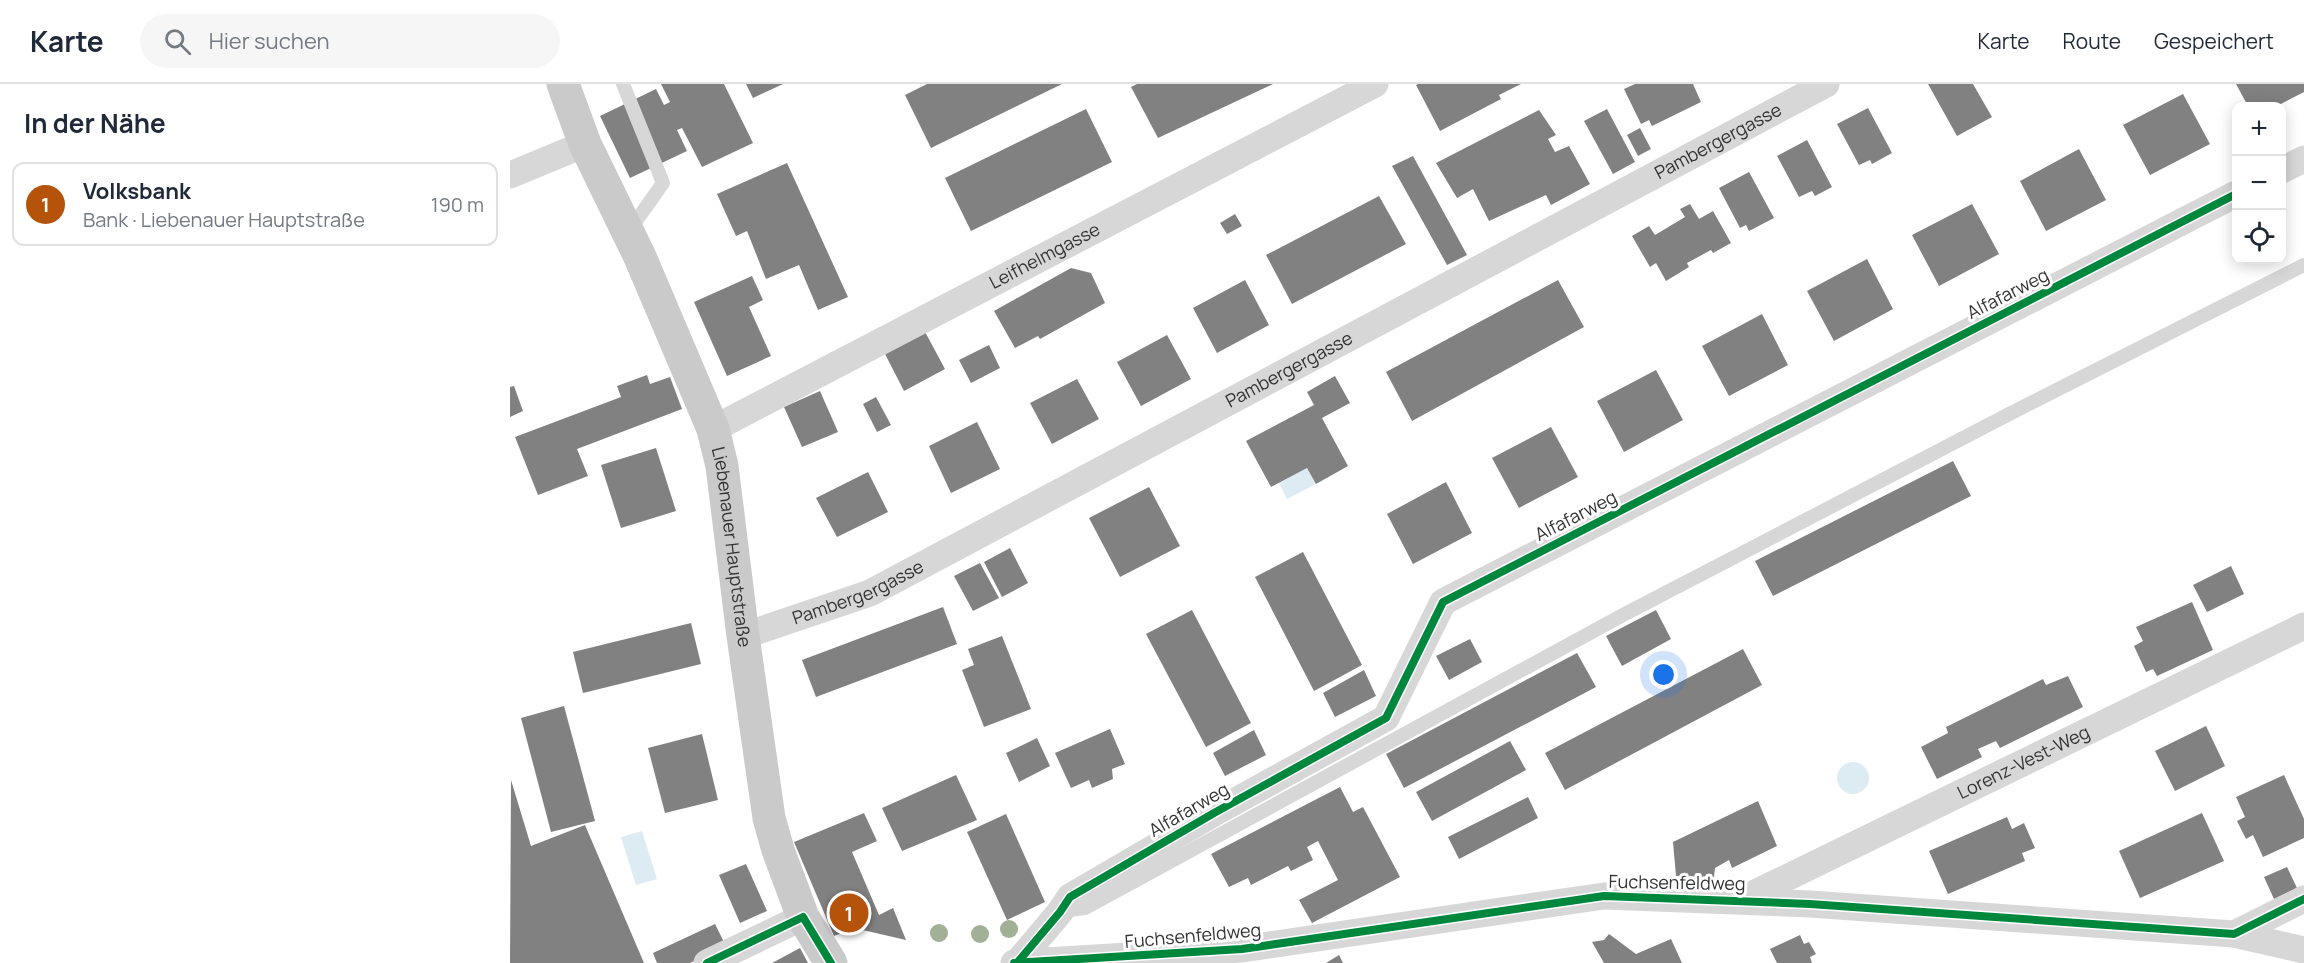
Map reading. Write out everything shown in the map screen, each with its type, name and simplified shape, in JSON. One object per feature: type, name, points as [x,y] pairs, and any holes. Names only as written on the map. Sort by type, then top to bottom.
[{"type":"main road","name":"Liebenauer Hauptstraße","points":[[570,87],[585,144],[628,233],[713,429],[722,466],[769,818],[778,850],[803,917],[831,963]]},
{"type":"street","name":"Leifhelmgasse","points":[[713,429],[1375,84]]},
{"type":"street","name":"Pambergergasse","points":[[743,636],[870,593],[1826,84]]},
{"type":"street","points":[[510,175],[585,144]]},
{"type":"street","points":[[2286,168],[2304,159]]},
{"type":"street","name":"Alfafarweg","points":[[1016,963],[1070,897],[1214,813],[1386,718],[1443,602],[2232,196]]},
{"type":"street","name":"Lorenz-Vest-Weg","points":[[1742,900],[2304,626]]},
{"type":"street","name":"Fuchsenfeldweg","points":[[1016,963],[1242,949],[1604,896],[1742,900],[2234,934],[2304,950]]},
{"type":"street","points":[[2234,934],[2304,899]]},
{"type":"street","points":[[707,963],[803,917]]},
{"type":"lane","points":[[623,84],[663,183],[628,233]]},
{"type":"lane","name":"Alfafarweg","points":[[1060,912],[1084,908],[1634,609],[2015,411],[2304,265]]},
{"type":"shaded area","points":[[1307,468],[1316,484],[1287,499],[1279,483]]},
{"type":"shaded area","points":[[1853,762],[1864,767],[1869,778],[1864,789],[1853,794],[1842,789],[1837,778],[1842,767]]},
{"type":"shaded area","points":[[642,831],[657,879],[636,885],[621,837]]},
{"type":"building","points":[[661,84],[724,84],[753,143],[702,167],[682,128],[677,130],[687,151],[630,178],[600,116],[656,89],[664,105],[670,102]]},
{"type":"building","points":[[746,84],[783,84],[753,98]]},
{"type":"building","points":[[927,84],[1062,84],[931,148],[905,95]]},
{"type":"building","points":[[1137,84],[1273,84],[1158,138],[1131,87]]},
{"type":"building","points":[[1521,84],[1499,95],[1501,99],[1440,131],[1416,85]]},
{"type":"building","points":[[1635,84],[1693,84],[1701,102],[1652,126],[1649,120],[1641,124],[1624,89]]},
{"type":"building","points":[[1928,84],[1973,84],[1992,117],[1957,136]]},
{"type":"building","points":[[2236,84],[2304,84],[2304,92],[2285,102],[2246,102]]},
{"type":"building","points":[[2183,94],[2210,144],[2150,175],[2123,125]]},
{"type":"building","points":[[1868,108],[1892,153],[1872,164],[1870,160],[1859,165],[1837,124]]},
{"type":"building","points":[[1086,109],[1112,162],[971,231],[945,178]]},
{"type":"building","points":[[1607,109],[1635,162],[1613,174],[1584,121]]},
{"type":"building","points":[[1539,110],[1556,135],[1548,139],[1555,152],[1569,146],[1590,184],[1551,205],[1546,195],[1489,221],[1473,189],[1457,198],[1436,163]]},
{"type":"building","points":[[1640,128],[1651,149],[1638,156],[1627,135]]},
{"type":"building","points":[[1807,140],[1832,187],[1815,196],[1812,191],[1799,197],[1777,156]]},
{"type":"building","points":[[2079,149],[2106,200],[2046,231],[2020,181]]},
{"type":"building","points":[[1413,156],[1467,255],[1447,265],[1392,166]]},
{"type":"building","points":[[787,163],[848,297],[818,310],[799,265],[766,279],[747,231],[736,236],[717,194]]},
{"type":"building","points":[[1749,172],[1774,218],[1749,231],[1746,225],[1740,228],[1719,188]]},
{"type":"building","points":[[1379,196],[1406,244],[1292,304],[1266,255]]},
{"type":"building","points":[[1690,204],[1699,219],[1713,211],[1731,243],[1713,253],[1711,250],[1687,263],[1689,267],[1666,281],[1656,263],[1650,267],[1632,236],[1649,226],[1655,235],[1685,217],[1680,209]]},
{"type":"building","points":[[1972,204],[1999,254],[1939,286],[1912,235]]},
{"type":"building","points":[[1235,214],[1242,226],[1227,234],[1220,223]]},
{"type":"building","points":[[1867,259],[1893,309],[1834,341],[1807,291]]},
{"type":"building","points":[[1071,268],[1091,273],[1105,303],[1040,339],[1038,336],[1015,348],[994,311]]},
{"type":"building","points":[[752,276],[763,300],[749,307],[771,356],[727,376],[694,302]]},
{"type":"building","points":[[1245,280],[1269,325],[1217,353],[1193,308]]},
{"type":"building","points":[[1558,280],[1584,327],[1412,421],[1386,372]]},
{"type":"building","points":[[1762,314],[1788,365],[1729,396],[1702,346]]},
{"type":"building","points":[[924,330],[945,369],[904,391],[884,352]]},
{"type":"building","points":[[1167,335],[1191,379],[1141,406],[1117,362]]},
{"type":"building","points":[[989,345],[1000,368],[971,383],[959,360]]},
{"type":"building","points":[[1656,370],[1683,420],[1624,452],[1597,401]]},
{"type":"building","points":[[647,375],[650,384],[670,377],[682,409],[577,449],[588,476],[538,495],[515,437],[621,397],[617,386]]},
{"type":"building","points":[[1335,376],[1350,403],[1322,418],[1348,466],[1316,484],[1307,468],[1271,487],[1246,441],[1314,405],[1307,392]]},
{"type":"building","points":[[1077,379],[1099,419],[1052,444],[1030,403]]},
{"type":"building","points":[[514,386],[523,411],[510,417],[510,387]]},
{"type":"building","points":[[820,391],[838,432],[802,447],[784,407]]},
{"type":"building","points":[[876,397],[891,425],[877,432],[863,404]]},
{"type":"building","points":[[977,422],[1000,469],[951,493],[929,446]]},
{"type":"building","points":[[1551,427],[1578,477],[1519,508],[1492,458]]},
{"type":"building","points":[[656,448],[676,511],[621,528],[601,465]]},
{"type":"building","points":[[1953,461],[1971,496],[1773,596],[1755,561]]},
{"type":"building","points":[[868,472],[888,512],[837,537],[816,498]]},
{"type":"building","points":[[1446,482],[1472,533],[1413,564],[1387,514]]},
{"type":"building","points":[[1149,487],[1180,546],[1120,577],[1089,518]]},
{"type":"building","points":[[1010,548],[1028,583],[1002,597],[984,562]]},
{"type":"building","points":[[1303,552],[1362,665],[1314,691],[1255,577]]},
{"type":"building","points":[[980,563],[999,598],[973,611],[954,576]]},
{"type":"building","points":[[2231,566],[2244,594],[2207,612],[2193,585]]},
{"type":"building","points":[[2192,602],[2213,650],[2157,676],[2153,669],[2146,672],[2134,646],[2143,641],[2136,627]]},
{"type":"building","points":[[943,607],[957,644],[816,697],[802,660]]},
{"type":"building","points":[[1192,610],[1251,723],[1206,747],[1146,634]]},
{"type":"building","points":[[1656,610],[1671,639],[1622,666],[1606,636]]},
{"type":"building","points":[[691,623],[701,664],[583,693],[573,652]]},
{"type":"building","points":[[1002,636],[1031,709],[984,727],[962,670],[974,665],[968,649]]},
{"type":"building","points":[[1470,639],[1482,662],[1449,680],[1436,656]]},
{"type":"building","points":[[1743,649],[1762,685],[1565,790],[1545,753]]},
{"type":"building","points":[[1577,653],[1596,687],[1404,788],[1386,754]]},
{"type":"building","points":[[1364,670],[1376,696],[1335,717],[1323,693]]},
{"type":"building","points":[[2068,676],[2083,707],[2000,748],[1996,741],[1978,749],[1982,757],[1937,779],[1921,747],[1948,733],[1946,727],[2043,679],[2046,685]]},
{"type":"building","points":[[564,706],[595,821],[551,832],[521,718]]},
{"type":"building","points":[[2206,726],[2225,766],[2175,791],[2155,751]]},
{"type":"building","points":[[1110,729],[1125,764],[1112,769],[1113,779],[1092,788],[1089,780],[1071,788],[1055,753]]},
{"type":"building","points":[[1254,730],[1266,755],[1225,776],[1213,753]]},
{"type":"building","points":[[702,734],[718,800],[665,813],[648,748]]},
{"type":"building","points":[[1037,738],[1050,766],[1019,782],[1006,753]]},
{"type":"building","points":[[1510,741],[1526,770],[1432,821],[1416,792]]},
{"type":"building","points":[[956,775],[977,820],[902,851],[882,808]]},
{"type":"building","points":[[2284,775],[2304,819],[2304,838],[2263,857],[2253,835],[2246,839],[2237,821],[2245,817],[2236,797]]},
{"type":"building","points":[[511,780],[531,846],[585,825],[644,963],[510,963]]},
{"type":"building","points":[[1340,787],[1353,812],[1363,807],[1400,877],[1312,923],[1299,900],[1338,880],[1318,841],[1307,847],[1313,860],[1291,871],[1288,866],[1251,885],[1248,878],[1229,887],[1211,854]]},
{"type":"building","points":[[1528,797],[1538,818],[1459,859],[1448,837]]},
{"type":"building","points":[[1758,801],[1777,846],[1732,868],[1729,860],[1715,868],[1714,877],[1676,876],[1673,842]]},
{"type":"building","points":[[864,813],[877,841],[852,852],[879,915],[893,908],[906,940],[854,928],[834,936],[794,842]]},
{"type":"building","points":[[2202,813],[2224,861],[2140,898],[2119,851]]},
{"type":"building","points":[[1006,814],[1045,902],[1007,920],[967,832]]},
{"type":"building","points":[[2007,817],[2012,829],[2024,823],[2035,848],[2022,853],[2025,861],[1948,894],[1929,851]]},
{"type":"building","points":[[746,864],[767,911],[740,923],[719,875]]},
{"type":"building","points":[[2287,867],[2297,888],[2274,899],[2264,877]]},
{"type":"building","points":[[715,924],[726,946],[690,963],[657,963],[653,953]]},
{"type":"building","points":[[1609,934],[1636,954],[1671,939],[1682,963],[1604,963],[1592,942],[1604,940]]},
{"type":"building","points":[[1800,935],[1804,944],[1809,942],[1816,954],[1810,957],[1812,963],[1777,963],[1770,949]]},
{"type":"building","points":[[800,948],[808,963],[772,963]]},
{"type":"building","points":[[1339,955],[1343,963],[1326,963]]},
{"type":"cycle path","points":[[1017,963],[1070,897],[1214,813],[1386,718],[1443,602],[2232,196]]},
{"type":"cycle path","points":[[1014,963],[1242,949],[1604,896],[1810,904],[2234,934],[2304,899]]},
{"type":"cycle path","points":[[707,963],[803,917],[831,963]]},
{"type":"place","name":"Volksbank","points":[[849,913]]}]
